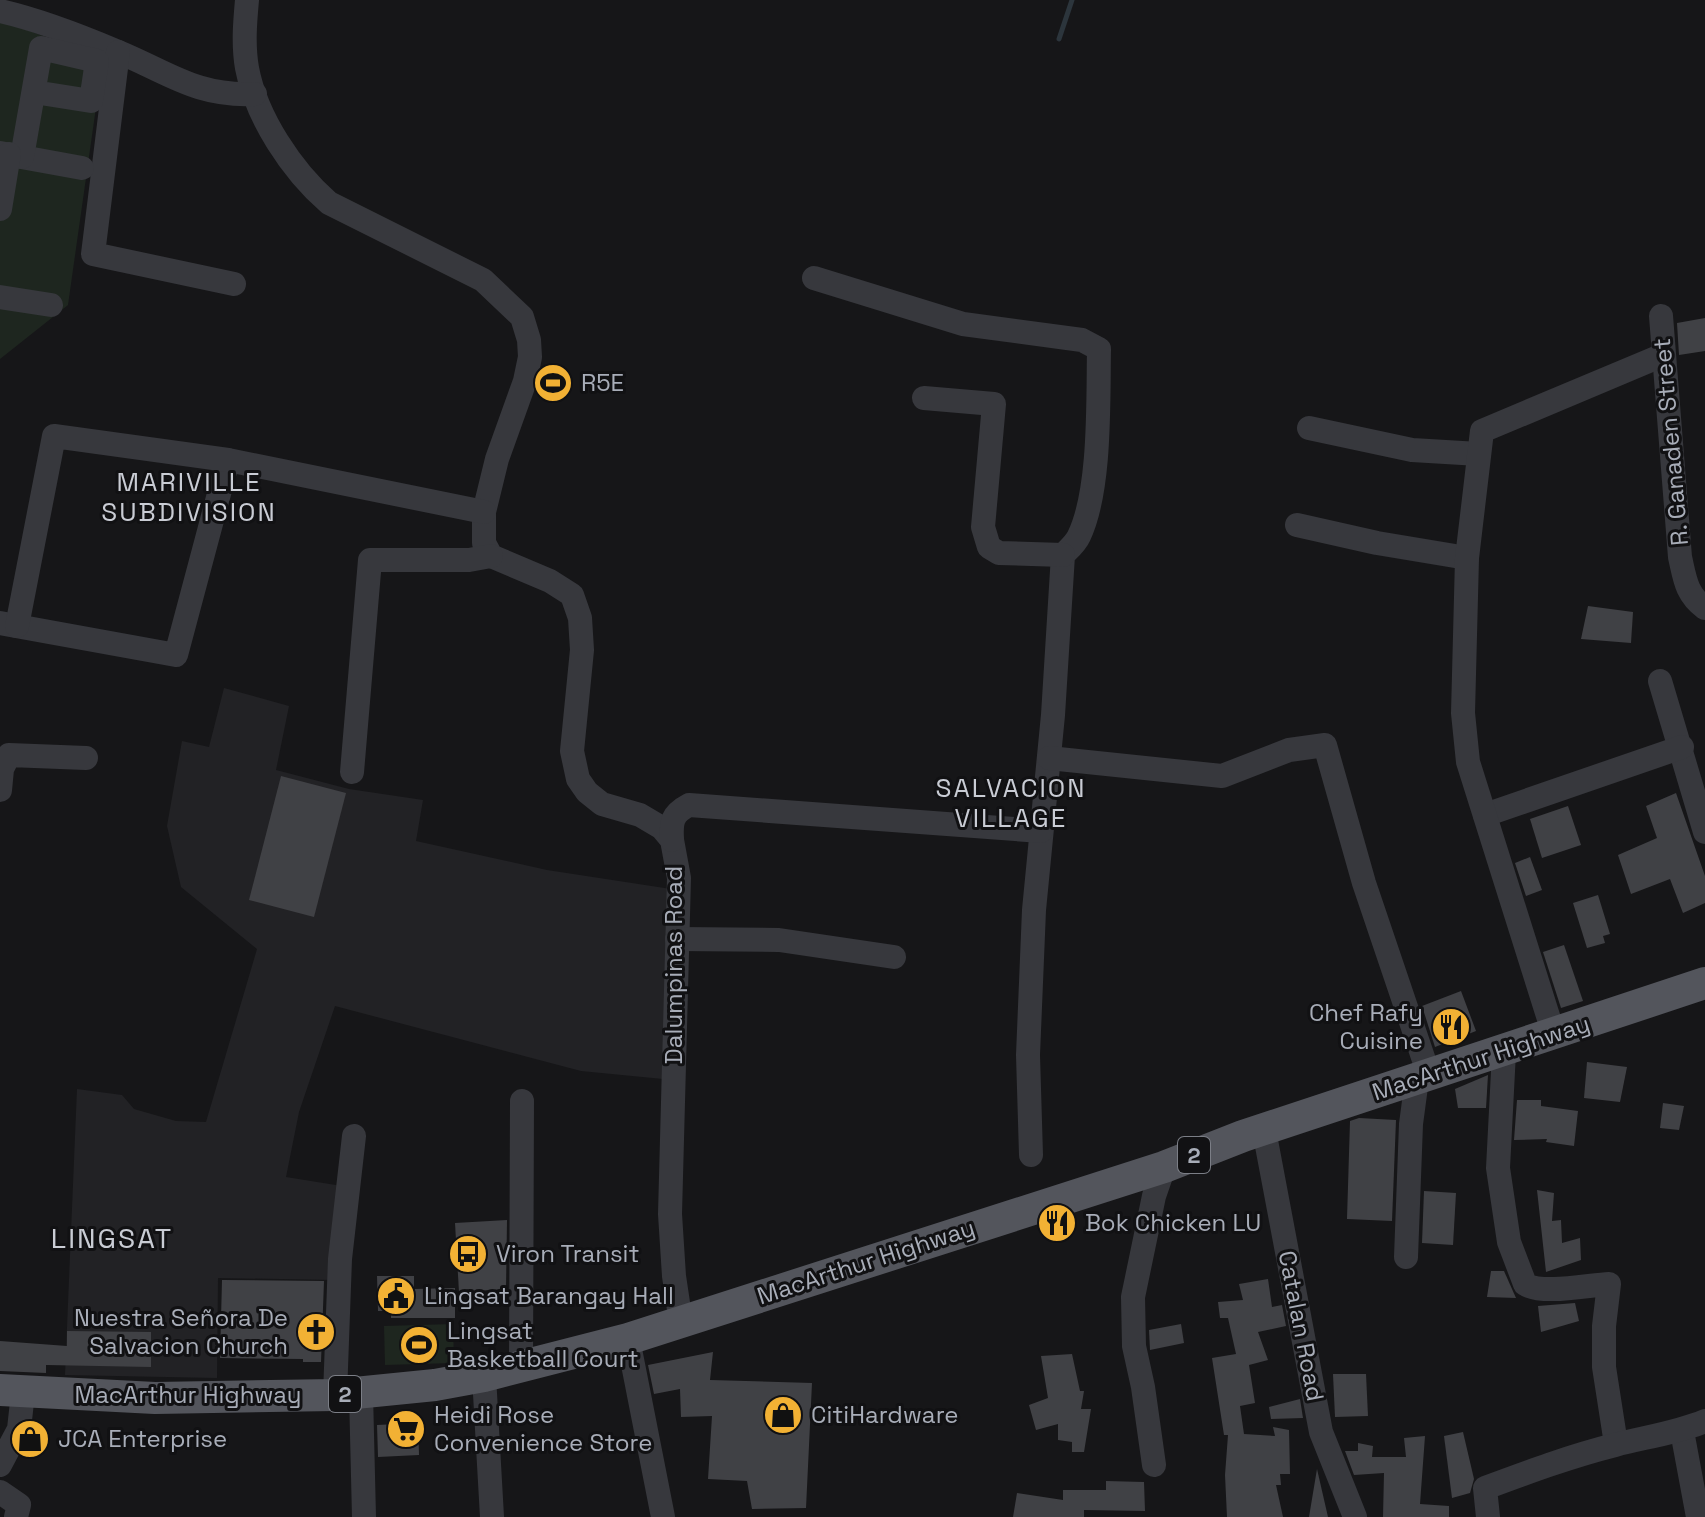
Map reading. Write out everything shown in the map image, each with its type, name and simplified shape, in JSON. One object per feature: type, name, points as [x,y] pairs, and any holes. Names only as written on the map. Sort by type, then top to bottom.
[{"type":"main road","name":"MacArthur Highway","points":[[12,1392],[180,1398],[348,1394],[435,1385],[484,1376],[681,1323],[1164,1167],[1264,1130],[1705,983]]},
{"type":"street","points":[[247,0],[244,33],[247,68],[255,94],[289,161],[308,185],[329,203],[483,280],[522,317],[529,340],[530,357],[525,381],[497,459],[484,512],[484,543],[491,556],[455,560],[370,560],[352,772]]},
{"type":"street","points":[[0,11],[30,18],[118,52],[209,93],[232,96],[255,94]]},
{"type":"street","points":[[118,52],[93,254],[234,284]]},
{"type":"street","points":[[0,209],[10,155],[34,92]]},
{"type":"street","points":[[10,155],[82,168]]},
{"type":"street","points":[[814,278],[963,324],[1082,340],[1099,349],[1097,443],[1088,505],[1079,537],[1063,555],[1041,831],[1028,1055],[1031,1155]]},
{"type":"street","points":[[0,297],[51,305]]},
{"type":"street","name":"R. Ganaden Street","points":[[1661,316],[1680,557],[1692,598],[1705,608]]},
{"type":"street","points":[[1554,1035],[1468,762],[1463,713],[1467,558],[1482,431],[1663,355]]},
{"type":"street","points":[[924,398],[994,404],[983,527],[989,547],[999,553],[1063,555]]},
{"type":"street","points":[[1309,428],[1412,450],[1479,454]]},
{"type":"street","points":[[228,460],[176,655],[8,625],[54,436],[228,460],[484,512]]},
{"type":"street","points":[[1297,525],[1377,543],[1467,558]]},
{"type":"street","name":"Dalumpinas Road","points":[[491,556],[550,581],[572,595],[580,618],[582,650],[572,751],[578,779],[587,792],[602,804],[640,815],[662,828],[672,840],[679,878],[670,1214],[681,1323]]},
{"type":"street","points":[[1660,681],[1705,832]]},
{"type":"street","points":[[1049,758],[1222,776],[1289,750],[1325,745],[1423,1077],[1411,1124],[1406,1257]]},
{"type":"street","points":[[1485,815],[1682,747]]},
{"type":"street","points":[[0,790],[2,769],[9,755],[86,758]]},
{"type":"street","points":[[672,840],[674,815],[689,805],[1041,831]]},
{"type":"street","points":[[677,939],[779,940],[894,957]]},
{"type":"street","points":[[1504,1052],[1498,1168],[1509,1242],[1525,1284],[1533,1288],[1609,1284],[1604,1326],[1604,1367],[1616,1444]]},
{"type":"street","points":[[521,1367],[522,1101]]},
{"type":"street","name":"Catalan Road","points":[[1264,1130],[1321,1432],[1355,1517]]},
{"type":"street","points":[[354,1136],[340,1259],[348,1394],[364,1517]]},
{"type":"street","points":[[1154,1465],[1134,1346],[1133,1297],[1154,1196],[1164,1167]]},
{"type":"street","points":[[628,1339],[663,1517]]},
{"type":"street","points":[[484,1376],[492,1517]]},
{"type":"street","points":[[0,1465],[19,1429],[12,1392]]},
{"type":"street","points":[[1488,1517],[1485,1488],[1544,1465],[1616,1444],[1682,1431],[1705,1421]]},
{"type":"street","points":[[1682,1431],[1698,1517]]},
{"type":"street","points":[[0,1492],[19,1505],[16,1517]]},
{"type":"shaded area","points":[[0,20],[103,58],[68,305],[0,359]]},
{"type":"shaded area","points":[[224,688],[289,706],[276,770],[349,789],[423,800],[416,841],[547,870],[671,889],[663,1079],[581,1071],[335,1006],[299,1112],[286,1177],[342,1186],[335,1280],[218,1278],[217,1378],[65,1375],[77,1089],[122,1095],[134,1109],[176,1121],[206,1122],[257,949],[181,887],[167,826],[182,741],[209,747]]},
{"type":"shaded area","name":"Lingsat Basketball Court","points":[[453,1324],[454,1363],[385,1365],[384,1326]]},
{"type":"building","points":[[1705,318],[1705,351],[1679,355],[1677,323]]},
{"type":"building","points":[[1588,606],[1633,612],[1631,643],[1581,639]]},
{"type":"building","points":[[281,776],[346,793],[314,917],[249,900]]},
{"type":"building","points":[[1676,793],[1705,876],[1705,903],[1683,913],[1670,879],[1631,894],[1618,855],[1657,838],[1646,806]]},
{"type":"building","points":[[1568,806],[1581,845],[1542,858],[1530,819]]},
{"type":"building","points":[[1530,857],[1542,890],[1526,896],[1515,863]]},
{"type":"building","points":[[1598,895],[1610,934],[1603,936],[1605,943],[1587,948],[1573,903]]},
{"type":"building","points":[[1564,945],[1583,1001],[1561,1008],[1543,952]]},
{"type":"building","points":[[1461,991],[1476,1031],[1435,1047],[1422,1006]]},
{"type":"building","points":[[1587,1062],[1627,1067],[1620,1102],[1584,1098]]},
{"type":"building","points":[[1488,1075],[1486,1108],[1458,1108],[1455,1089]]},
{"type":"building","points":[[1517,1100],[1541,1100],[1541,1106],[1578,1111],[1574,1146],[1546,1142],[1547,1139],[1514,1140]]},
{"type":"building","points":[[1663,1103],[1684,1106],[1679,1130],[1660,1128]]},
{"type":"building","points":[[1359,1118],[1396,1120],[1392,1221],[1347,1219],[1350,1121]]},
{"type":"building","points":[[1537,1190],[1554,1193],[1552,1221],[1561,1220],[1562,1243],[1580,1238],[1581,1260],[1546,1272]]},
{"type":"building","points":[[1424,1191],[1456,1193],[1453,1245],[1422,1243]]},
{"type":"building","points":[[507,1220],[506,1289],[459,1292],[455,1223]]},
{"type":"building","points":[[1491,1271],[1504,1271],[1516,1298],[1487,1297]]},
{"type":"building","points":[[377,1276],[414,1276],[414,1289],[455,1288],[455,1318],[391,1318],[391,1311],[378,1311]]},
{"type":"building","points":[[1268,1279],[1272,1307],[1282,1305],[1286,1326],[1258,1332],[1268,1360],[1249,1365],[1255,1403],[1240,1406],[1244,1434],[1275,1436],[1273,1427],[1289,1430],[1290,1474],[1280,1474],[1281,1485],[1276,1485],[1283,1517],[1227,1517],[1225,1475],[1228,1435],[1224,1435],[1212,1358],[1236,1354],[1228,1318],[1220,1318],[1218,1302],[1243,1300],[1239,1284]]},
{"type":"building","points":[[222,1280],[324,1281],[321,1362],[220,1358]]},
{"type":"building","points":[[1575,1303],[1579,1321],[1541,1332],[1538,1306]]},
{"type":"building","points":[[1181,1324],[1184,1343],[1150,1350],[1149,1330]]},
{"type":"building","points":[[67,1331],[151,1332],[151,1367],[46,1365],[46,1373],[0,1371],[0,1341],[67,1346]]},
{"type":"building","points":[[713,1352],[710,1380],[812,1383],[806,1508],[752,1509],[747,1481],[708,1479],[712,1416],[681,1417],[680,1389],[654,1394],[648,1365]]},
{"type":"building","points":[[1072,1354],[1080,1391],[1084,1391],[1081,1409],[1091,1409],[1084,1452],[1072,1452],[1072,1442],[1058,1440],[1058,1424],[1036,1430],[1029,1405],[1048,1398],[1041,1356]]},
{"type":"building","points":[[1333,1374],[1366,1374],[1368,1416],[1335,1417]]},
{"type":"building","points":[[1300,1399],[1303,1418],[1271,1419],[1269,1407]]},
{"type":"building","points":[[418,1423],[419,1455],[378,1457],[377,1425]]},
{"type":"building","points":[[1463,1432],[1474,1479],[1470,1493],[1452,1498],[1444,1436]]},
{"type":"building","points":[[1425,1436],[1420,1504],[1449,1506],[1449,1517],[1383,1517],[1384,1473],[1354,1475],[1345,1451],[1358,1451],[1358,1443],[1373,1446],[1372,1457],[1406,1457],[1404,1438]]},
{"type":"building","points":[[1317,1469],[1328,1517],[1309,1517]]},
{"type":"building","points":[[1106,1481],[1144,1482],[1145,1511],[1084,1510],[1084,1517],[1013,1517],[1017,1493],[1063,1500],[1063,1490],[1106,1490]]},
{"type":"waterway","points":[[1059,39],[1072,0]]},
{"type":"place","name":"R5E","points":[[553,383]]},
{"type":"place","name":"Chef Rafy Cuisine","points":[[1451,1027]]},
{"type":"place","name":"Bok Chicken LU","points":[[1057,1223]]},
{"type":"place","name":"Viron Transit","points":[[468,1254]]},
{"type":"place","name":"Lingsat Barangay Hall","points":[[396,1296]]},
{"type":"place","name":"Nuestra Señora De Salvacion Church","points":[[316,1332]]},
{"type":"place","name":"Lingsat Basketball Court","points":[[419,1345]]},
{"type":"place","name":"CitiHardware","points":[[783,1415]]},
{"type":"place","name":"Heidi Rose Convenience Store","points":[[406,1429]]},
{"type":"place","name":"JCA Enterprise","points":[[30,1439]]},
{"type":"district","name":"MARIVILLE SUBDIVISION","points":[[189,497]]},
{"type":"district","name":"SALVACION VILLAGE","points":[[1011,803]]},
{"type":"district","name":"LINGSAT","points":[[112,1238]]}]
